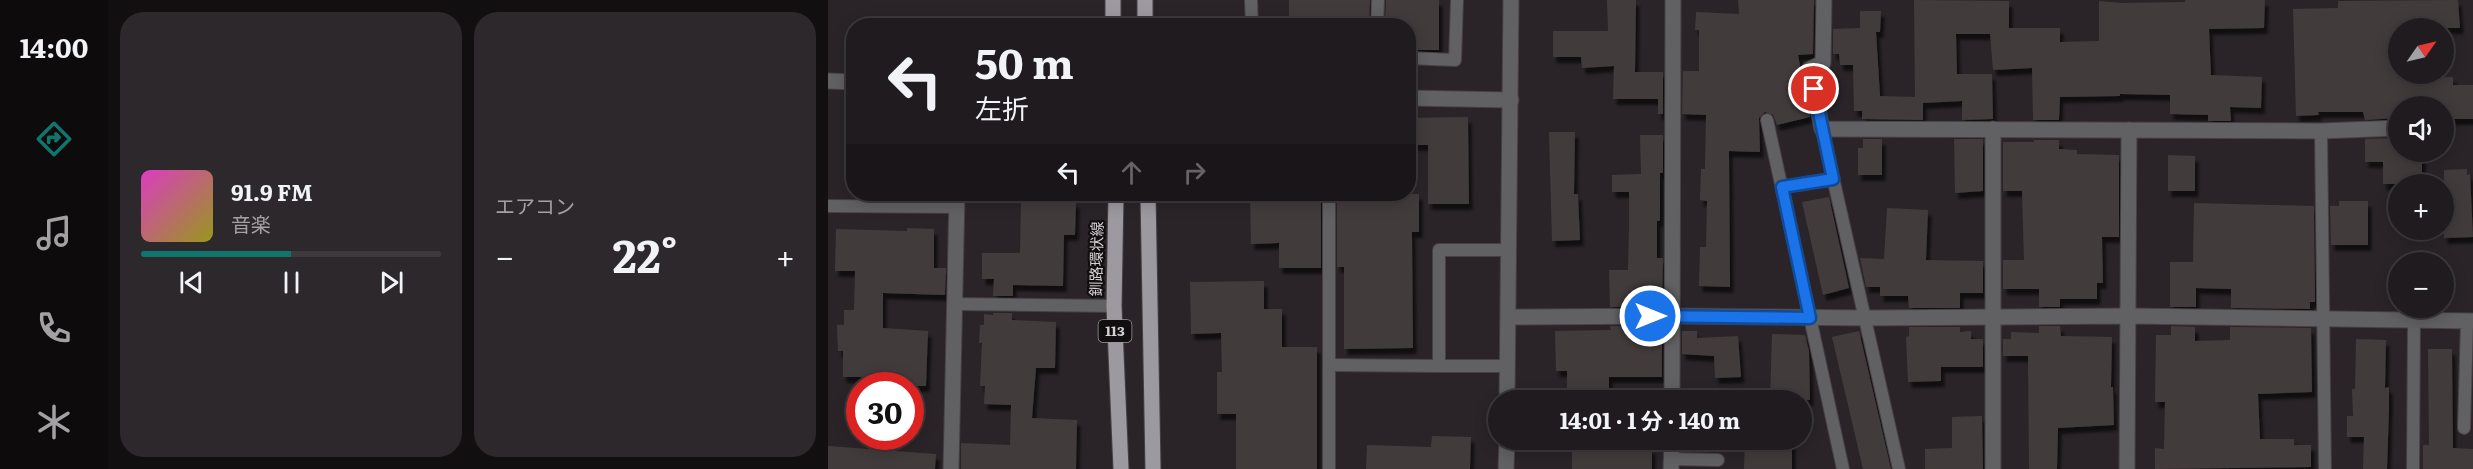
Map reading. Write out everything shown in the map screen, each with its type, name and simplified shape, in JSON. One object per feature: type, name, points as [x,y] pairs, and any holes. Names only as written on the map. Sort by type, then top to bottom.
[{"type":"main road","points":[[1113,0],[1113,18]]},
{"type":"main road","points":[[1145,0],[1145,18]]},
{"type":"main road","name":"釧路環状線","points":[[1116,201],[1114,306],[1121,469]]},
{"type":"main road","name":"113","points":[[1148,201],[1153,469]]},
{"type":"street","points":[[1507,390],[1511,0]]},
{"type":"street","points":[[1672,390],[1673,0]]},
{"type":"street","points":[[1824,0],[1823,63],[1810,69],[1822,129],[2388,128]]},
{"type":"street","points":[[828,81],[846,82]]},
{"type":"street","points":[[1416,98],[1511,100]]},
{"type":"street","points":[[1993,129],[1995,317],[1993,469]]},
{"type":"street","points":[[2127,469],[2129,130]]},
{"type":"street","points":[[951,469],[957,201]]},
{"type":"street","points":[[1509,317],[2128,316],[2470,321]]},
{"type":"street","points":[[1506,469],[1507,450]]},
{"type":"lane","points":[[1251,0],[1252,18]]},
{"type":"lane","points":[[1377,18],[1378,0]]},
{"type":"lane","points":[[1416,58],[1455,60],[1457,0]]},
{"type":"lane","points":[[1767,120],[1843,469]]},
{"type":"lane","points":[[1822,129],[1899,469]]},
{"type":"lane","points":[[2321,130],[2325,469]]},
{"type":"lane","points":[[1782,187],[1833,179]]},
{"type":"lane","points":[[828,206],[936,201]]},
{"type":"lane","points":[[1329,201],[1329,469]]},
{"type":"lane","points":[[1439,366],[1439,250],[1509,250]]},
{"type":"lane","points":[[954,304],[1114,306]]},
{"type":"lane","points":[[2413,469],[2414,320]]},
{"type":"lane","points":[[2464,428],[2470,321]]},
{"type":"lane","points":[[1329,365],[1508,366]]},
{"type":"lane","points":[[1671,464],[1718,460]]},
{"type":"building","points":[[1289,0],[1370,0],[1369,18],[1289,18]]},
{"type":"building","points":[[1386,0],[1439,0],[1439,50],[1416,50],[1416,18],[1385,18]]},
{"type":"building","points":[[1607,0],[1636,0],[1635,72],[1663,72],[1663,114],[1658,114],[1658,99],[1613,99],[1614,66],[1582,68],[1581,57],[1553,57],[1553,31],[1608,31]]},
{"type":"building","points":[[1738,0],[1814,0],[1813,54],[1798,55],[1810,117],[1777,125],[1773,115],[1765,112],[1759,118],[1760,152],[1729,151],[1730,287],[1699,286],[1700,247],[1706,247],[1707,201],[1700,200],[1701,169],[1705,169],[1706,115],[1682,114],[1683,71],[1699,71],[1699,30],[1695,30],[1696,12],[1739,14]]},
{"type":"building","points":[[1914,0],[2009,1],[2009,28],[2060,28],[2060,42],[2099,41],[2099,1],[2121,3],[2265,0],[2264,28],[2209,29],[2211,75],[2262,77],[2261,108],[2230,107],[2231,121],[2208,121],[2208,115],[2170,114],[2170,95],[2120,94],[2120,96],[2060,97],[2059,120],[2033,120],[2032,68],[1993,70],[1990,34],[1956,34],[1957,74],[1992,74],[1993,119],[1962,120],[1962,101],[1923,103],[1923,120],[1862,119],[1862,111],[1854,111],[1853,65],[1840,65],[1839,54],[1833,54],[1833,29],[1860,28],[1860,11],[1881,11],[1880,32],[1876,32],[1880,96],[1915,97]]},
{"type":"building","points":[[2458,0],[2460,28],[2454,28],[2454,18],[2388,18],[2388,84],[2473,85],[2473,119],[2454,119],[2454,96],[2388,96],[2388,119],[2365,120],[2363,112],[2318,112],[2319,115],[2296,116],[2293,9],[2338,8],[2338,1]]},
{"type":"building","points":[[1468,117],[1469,204],[1428,204],[1428,145],[1416,145],[1416,118]]},
{"type":"building","points":[[1549,132],[1575,132],[1574,194],[1578,194],[1580,240],[1552,241]]},
{"type":"building","points":[[1640,135],[1663,135],[1660,221],[1657,221],[1657,258],[1663,258],[1662,306],[1610,307],[1609,270],[1628,270],[1629,229],[1629,192],[1612,192],[1612,175],[1641,174]]},
{"type":"building","points":[[2388,138],[2388,162],[2422,162],[2422,174],[2388,174],[2388,184],[2383,184],[2383,162],[2365,162],[2365,139]]},
{"type":"building","points":[[1863,139],[1882,139],[1882,175],[1858,175],[1858,148],[1863,148]]},
{"type":"building","points":[[1954,139],[1983,139],[1983,191],[1955,193]]},
{"type":"building","points":[[2034,140],[2059,140],[2059,149],[2077,150],[2077,154],[2119,155],[2119,237],[2102,237],[2103,283],[2097,283],[2097,299],[2060,299],[2060,307],[2039,307],[2039,289],[2003,289],[2003,260],[2024,260],[2022,191],[2003,191],[2003,142],[2034,142]]},
{"type":"building","points":[[2168,155],[2195,156],[2195,191],[2168,191]]},
{"type":"building","points":[[2467,169],[2467,175],[2470,174],[2473,237],[2454,238],[2454,174],[2444,174],[2444,170]]},
{"type":"building","points":[[1416,194],[1419,194],[1419,232],[1412,232],[1413,348],[1344,349],[1344,267],[1337,267],[1337,201],[1416,201]]},
{"type":"building","points":[[1829,197],[1849,288],[1823,295],[1802,202]]},
{"type":"building","points":[[1021,201],[1076,202],[1075,235],[1064,235],[1063,286],[1013,285],[1013,296],[993,296],[994,279],[982,279],[982,253],[1020,253]]},
{"type":"building","points":[[1250,201],[1321,201],[1321,268],[1279,268],[1279,243],[1251,244]]},
{"type":"building","points":[[2339,201],[2368,201],[2368,245],[2331,245],[2330,206],[2339,206]]},
{"type":"building","points":[[2194,203],[2314,206],[2315,302],[2310,302],[2310,309],[2231,308],[2231,289],[2196,288],[2196,307],[2170,307],[2170,262],[2193,262]]},
{"type":"building","points":[[1887,208],[1928,210],[1926,260],[1983,261],[1983,293],[1960,293],[1960,308],[1909,308],[1908,296],[1880,296],[1880,287],[1866,287],[1860,258],[1884,259]]},
{"type":"building","points":[[907,228],[934,229],[934,268],[946,268],[945,295],[883,293],[883,328],[928,331],[926,386],[924,386],[924,372],[846,372],[846,377],[843,377],[843,351],[838,351],[837,325],[844,325],[844,310],[854,310],[855,271],[835,271],[836,229],[907,231]]},
{"type":"building","points":[[1264,281],[1264,309],[1282,309],[1282,347],[1317,347],[1317,469],[1236,469],[1236,414],[1217,414],[1217,372],[1222,372],[1221,333],[1191,334],[1190,282]]},
{"type":"building","points":[[993,313],[1012,313],[1012,320],[1056,322],[1055,368],[1036,368],[1032,418],[1077,420],[1076,469],[961,469],[961,443],[1010,445],[1011,405],[984,404],[985,386],[980,386],[982,343],[979,343],[980,325],[984,325],[984,314],[993,315]]},
{"type":"building","points":[[1610,326],[1662,326],[1662,377],[1609,377],[1609,390],[1567,390],[1567,371],[1556,371],[1555,331],[1611,330]]},
{"type":"building","points":[[2039,326],[2060,326],[2061,336],[2112,337],[2111,387],[2113,387],[2114,425],[2058,428],[2057,469],[2029,469],[2028,356],[2003,356],[2003,339],[2011,339],[2011,332],[2039,333]]},
{"type":"building","points":[[2171,326],[2195,327],[2195,341],[2230,340],[2230,327],[2311,328],[2312,392],[2258,394],[2260,439],[2294,439],[2294,445],[2311,445],[2311,467],[2155,469],[2155,448],[2164,449],[2165,402],[2155,402],[2156,335],[2171,335]]},
{"type":"building","points":[[1909,327],[1960,327],[1960,332],[1971,331],[1971,339],[1983,339],[1983,367],[1941,367],[1941,381],[1908,382],[1906,337],[1909,336]]},
{"type":"building","points":[[1682,331],[1697,331],[1697,338],[1738,336],[1741,377],[1715,378],[1714,356],[1682,354]]},
{"type":"building","points":[[1859,331],[1891,469],[1863,469],[1832,337]]},
{"type":"building","points":[[1772,334],[1805,335],[1809,351],[1810,390],[1770,390]]},
{"type":"building","points":[[2356,339],[2386,340],[2385,388],[2389,387],[2387,469],[2363,469],[2364,437],[2347,437],[2347,416],[2353,416],[2352,389],[2355,389]]},
{"type":"building","points":[[2428,349],[2452,349],[2453,448],[2473,449],[2473,469],[2423,469],[2423,445],[2429,445]]},
{"type":"building","points":[[1982,416],[1983,469],[1925,469],[1925,449],[1952,448],[1952,417]]},
{"type":"building","points":[[1432,436],[1471,437],[1470,469],[1366,469],[1367,445],[1431,447]]},
{"type":"building","points":[[828,446],[846,447],[846,450],[936,454],[935,469],[828,469]]},
{"type":"building","points":[[1572,450],[1652,450],[1652,469],[1572,469]]},
{"type":"building","points":[[1745,450],[1792,450],[1792,469],[1744,469]]},
{"type":"route","points":[[1650,316],[1810,318],[1782,187],[1833,179],[1814,89]]}]
